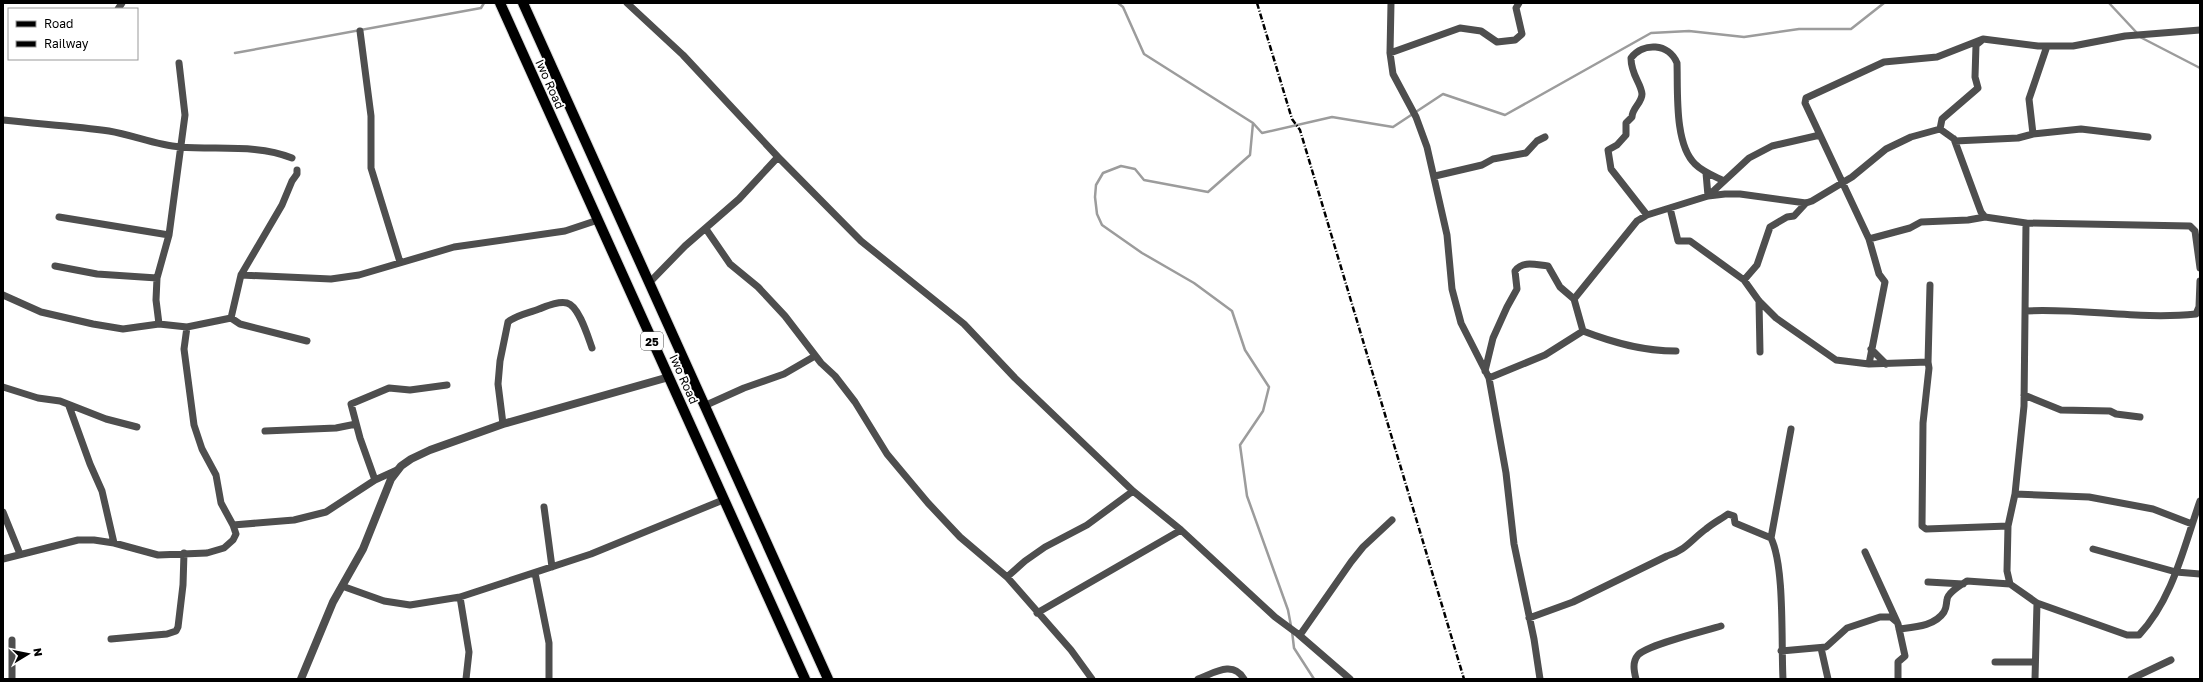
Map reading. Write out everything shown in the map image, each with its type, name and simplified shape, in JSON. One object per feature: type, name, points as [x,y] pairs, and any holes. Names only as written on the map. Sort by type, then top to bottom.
[{"type":"main road","name":"Iwo Road","points":[[500,3],[805,679]]},
{"type":"main road","name":"Iwo Road","points":[[522,3],[828,679]]},
{"type":"street","points":[[626,3],[683,55],[778,157],[861,241],[964,324],[1015,378],[1133,491],[1181,530],[1275,617],[1299,634],[1350,679]]},
{"type":"street","points":[[1392,3],[1390,53],[1395,78],[1416,117],[1427,147],[1435,176],[1447,235],[1452,289],[1461,324],[1489,378],[1506,473],[1514,544],[1540,679]]},
{"type":"street","points":[[1390,53],[1460,28],[1481,31],[1497,42],[1515,40],[1522,34],[1516,8],[1519,3]]},
{"type":"street","points":[[1869,364],[1885,282],[1879,274],[1869,239],[1805,102],[1809,95],[1884,62],[1937,57],[1983,39],[2047,46],[2073,46],[2125,36],[2200,30]]},
{"type":"street","points":[[360,31],[371,116],[371,168],[400,262]]},
{"type":"street","points":[[1940,129],[1942,119],[1978,88],[1975,77],[1976,44],[1983,39]]},
{"type":"street","points":[[1647,215],[1611,169],[1608,150],[1617,145],[1626,135],[1626,123],[1632,117],[1632,111],[1641,99],[1642,93],[1631,69],[1631,58],[1644,47],[1652,46],[1661,48],[1670,52],[1675,58],[1677,63],[1680,128],[1683,142],[1693,163],[1706,173],[1724,181]]},
{"type":"street","points":[[2032,134],[2030,98],[2047,46]]},
{"type":"street","points":[[159,324],[156,300],[157,278],[169,235],[185,115],[179,63]]},
{"type":"street","points":[[3,121],[110,132],[139,140],[180,147],[238,148],[280,153],[292,158]]},
{"type":"street","points":[[1940,129],[1955,141],[2018,138],[2032,134],[2081,129],[2148,137]]},
{"type":"street","points":[[1744,280],[1757,266],[1770,227],[1794,216],[1806,202],[1842,184],[1886,149],[1911,137],[1940,129]]},
{"type":"street","points":[[1708,196],[1749,158],[1772,146],[1820,135]]},
{"type":"street","points":[[1435,176],[1482,165],[1493,159],[1526,153],[1538,141],[1545,137]]},
{"type":"street","points":[[1954,139],[1981,212],[1985,217]]},
{"type":"street","points":[[649,283],[685,246],[739,200],[778,157]]},
{"type":"street","points":[[232,318],[241,275],[282,205],[292,181],[297,174],[296,170]]},
{"type":"street","points":[[1706,173],[1708,196]]},
{"type":"street","points":[[1574,299],[1637,221],[1647,215],[1708,196],[1740,194],[1806,202]]},
{"type":"street","points":[[1793,200],[1794,216]]},
{"type":"street","points":[[1670,208],[1678,241],[1690,241],[1744,280],[1759,301],[1776,318],[1836,360],[1869,364],[1928,363]]},
{"type":"street","points":[[59,217],[169,235]]},
{"type":"street","points":[[1869,239],[1910,228],[1921,222],[1968,220],[1985,217],[2026,223],[2190,226],[2195,232],[2200,268]]},
{"type":"street","points":[[241,275],[331,279],[359,275],[454,247],[565,231],[598,220]]},
{"type":"street","points":[[2010,584],[2007,572],[2008,526],[2016,494],[2024,395],[2026,223]]},
{"type":"street","points":[[706,228],[730,264],[758,287],[773,306],[785,316],[815,356],[835,376],[855,402],[887,454],[928,503],[960,536],[1007,577],[1071,650],[1092,679]]},
{"type":"street","points":[[1485,371],[1493,338],[1517,289],[1516,271],[1519,267],[1528,264],[1548,266],[1560,287],[1574,299],[1583,331]]},
{"type":"street","points":[[55,266],[97,274],[157,278]]},
{"type":"street","points":[[2026,311],[2058,310],[2151,316],[2196,314],[2199,307],[2200,281]]},
{"type":"street","points":[[1930,285],[1928,363],[1923,424],[1922,526],[1926,529],[2008,526]]},
{"type":"street","points":[[3,295],[41,312],[122,329],[159,324],[187,327],[232,318],[240,324],[307,340]]},
{"type":"street","points":[[1759,301],[1760,352]]},
{"type":"street","points":[[503,424],[498,384],[500,362],[508,322],[524,314],[556,304],[567,303],[572,306],[582,321],[592,348]]},
{"type":"street","points":[[3,559],[78,540],[94,540],[114,543],[146,553],[158,555],[207,553],[224,548],[233,540],[236,534],[233,525],[221,504],[216,475],[202,449],[194,424],[184,349],[187,327]]},
{"type":"street","points":[[1489,378],[1545,355],[1583,331]]},
{"type":"street","points":[[1583,331],[1614,343],[1652,351],[1676,351]]},
{"type":"street","points":[[1871,349],[1886,364]]},
{"type":"street","points":[[704,406],[744,388],[784,374],[815,356]]},
{"type":"street","points":[[233,525],[294,520],[326,512],[376,480],[396,470],[411,459],[430,450],[503,424],[654,383],[669,377]]},
{"type":"street","points":[[376,480],[356,424],[351,404],[358,402],[370,394],[389,388],[410,390],[447,386]]},
{"type":"street","points":[[3,387],[38,398],[60,401],[69,406],[106,419],[137,427]]},
{"type":"street","points":[[2024,395],[2061,410],[2110,411],[2116,414],[2140,417]]},
{"type":"street","points":[[69,406],[90,464],[102,491],[114,543]]},
{"type":"street","points":[[265,431],[336,428],[356,424]]},
{"type":"street","points":[[1783,679],[1779,582],[1771,538],[1791,429]]},
{"type":"street","points":[[301,679],[333,602],[363,549],[396,470]]},
{"type":"street","points":[[1007,577],[1025,561],[1045,547],[1087,525],[1133,491]]},
{"type":"street","points":[[2016,494],[2089,496],[2153,509],[2192,524]]},
{"type":"street","points":[[342,586],[384,601],[410,605],[460,597],[591,554],[724,500]]},
{"type":"street","points":[[1781,651],[1826,647],[1847,628],[1880,617],[1891,617],[1899,626],[1920,626],[1940,618],[1946,607],[1947,597],[1967,581],[2010,584],[2037,603],[2127,635],[2139,635],[2156,611],[2176,572],[2200,501]]},
{"type":"street","points":[[544,507],[552,567]]},
{"type":"street","points":[[3,512],[20,554]]},
{"type":"street","points":[[1529,618],[1572,602],[1667,556],[1678,553],[1686,548],[1705,529],[1728,514],[1734,516],[1735,523],[1771,538]]},
{"type":"street","points":[[1299,634],[1363,547],[1392,520]]},
{"type":"street","points":[[1037,613],[1181,530]]},
{"type":"street","points":[[2093,549],[2176,572],[2200,574]]},
{"type":"street","points":[[1865,552],[1899,626],[1906,656],[1898,662],[1898,679]]},
{"type":"street","points":[[111,639],[173,634],[176,631],[178,627],[183,584],[184,553]]},
{"type":"street","points":[[535,573],[549,643],[549,679]]},
{"type":"street","points":[[1928,582],[1963,584]]},
{"type":"street","points":[[460,597],[469,652],[466,679]]},
{"type":"street","points":[[2035,679],[2034,662],[2037,603]]},
{"type":"street","points":[[1636,679],[1634,666],[1636,660],[1646,650],[1721,626]]},
{"type":"street","points":[[12,640],[12,679]]},
{"type":"street","points":[[1821,648],[1828,679]]},
{"type":"street","points":[[2131,679],[2171,660]]},
{"type":"street","points":[[1995,662],[2034,662]]},
{"type":"street","points":[[1198,679],[1230,668],[1236,670],[1244,679]]},
{"type":"waterway","points":[[235,53],[481,8],[484,3]]},
{"type":"waterway","points":[[1118,3],[1123,7],[1144,54],[1253,123],[1250,155],[1208,192],[1144,180],[1135,169],[1121,166],[1103,173],[1096,185],[1095,197],[1097,214],[1102,225],[1142,253],[1194,283],[1232,311],[1245,350],[1269,387],[1263,411],[1240,445],[1247,496],[1288,610],[1291,626]]},
{"type":"waterway","points":[[1253,123],[1262,133],[1332,117],[1393,127],[1443,94],[1505,115],[1651,33],[1689,31],[1744,37],[1799,29],[1851,29],[1884,3]]},
{"type":"waterway","points":[[2109,3],[2137,33]]},
{"type":"waterway","points":[[2140,37],[2200,68]]},
{"type":"waterway","points":[[1292,631],[1294,648],[1314,679]]},
{"type":"railway","points":[[1257,3],[1292,119],[1300,130],[1464,679]]}]
